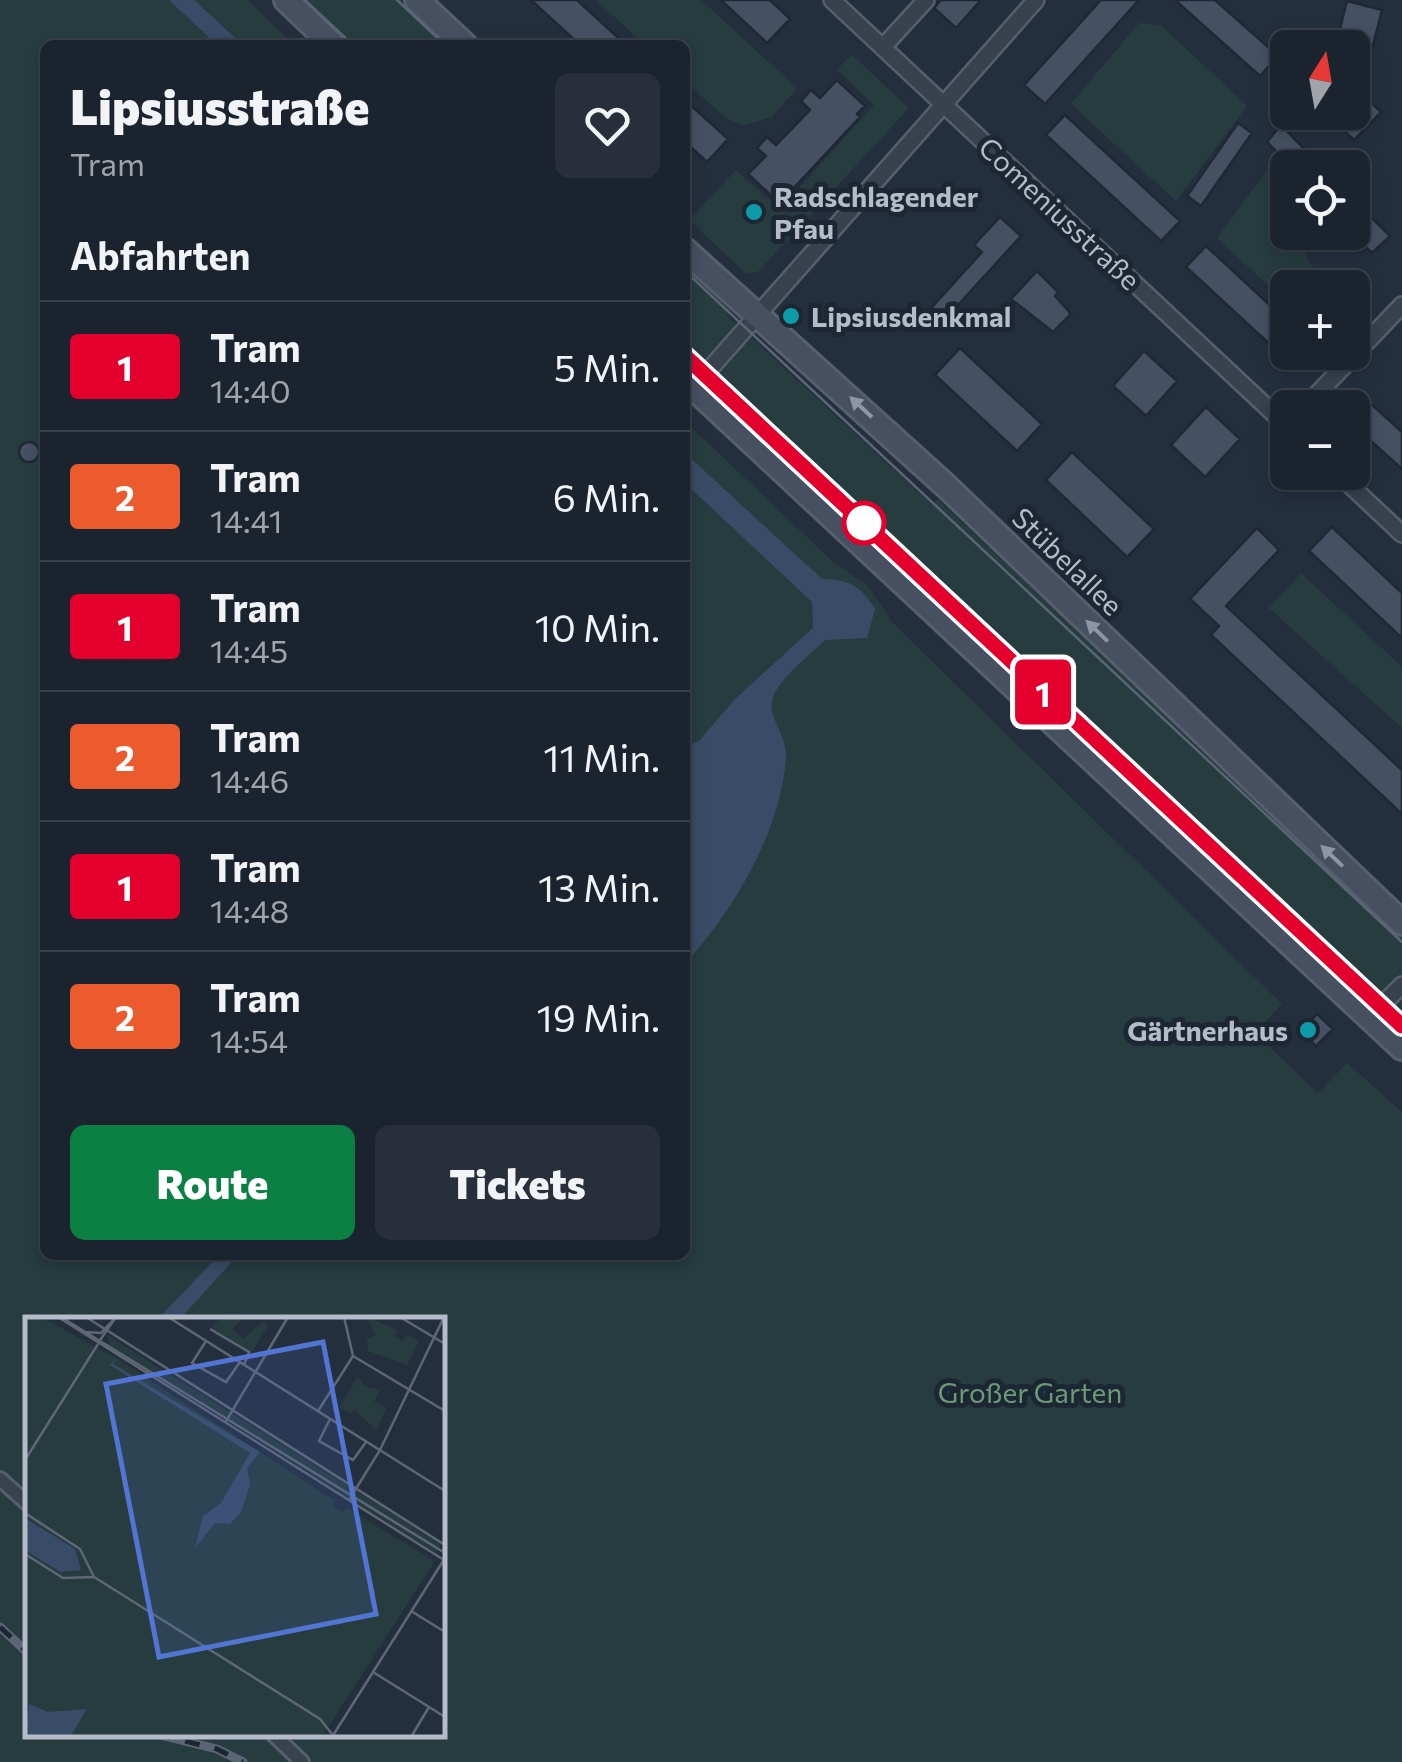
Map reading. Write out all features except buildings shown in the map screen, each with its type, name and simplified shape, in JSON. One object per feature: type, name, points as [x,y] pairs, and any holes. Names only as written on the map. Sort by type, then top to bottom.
[{"type":"main road","points":[[286,0],[328,40]]},
{"type":"main road","points":[[418,0],[461,40]]},
{"type":"main road","name":"Stübelallee","points":[[690,254],[946,486],[1402,923]]},
{"type":"main road","points":[[690,385],[1402,1048]]},
{"type":"street","name":"Comeniusstraße","points":[[832,0],[1270,410]]},
{"type":"street","points":[[882,47],[926,0]]},
{"type":"street","points":[[690,383],[758,314],[1036,0]]},
{"type":"street","points":[[1321,390],[1402,305]]},
{"type":"street","points":[[1355,490],[1402,534]]},
{"type":"street","points":[[1370,1017],[1402,984]]},
{"type":"street","points":[[1,1480],[24,1501]]},
{"type":"street","points":[[275,1737],[302,1762]]},
{"type":"green space","name":"Großer Garten","points":[[0,0],[248,0],[289,40],[40,40],[40,1260],[690,1260],[690,426],[831,560],[868,586],[893,623],[1282,1004],[1255,1033],[1318,1093],[1347,1063],[1402,1112],[1402,1762],[0,1762]]},
{"type":"green space","points":[[307,0],[406,0],[448,40],[349,40]]},
{"type":"green space","points":[[596,0],[701,0],[797,88],[772,117],[743,126],[725,117],[690,86],[690,40],[640,40]]},
{"type":"green space","points":[[1139,23],[1161,25],[1247,106],[1176,201],[1071,104]]},
{"type":"green space","points":[[851,54],[909,108],[758,272],[745,273],[690,219],[736,170],[780,209],[874,105],[837,70]]},
{"type":"green space","points":[[1270,166],[1270,250],[1305,250],[1316,270],[1270,270],[1270,287],[1217,238]]},
{"type":"green space","points":[[690,269],[733,308],[727,315],[931,504],[937,499],[1402,935],[1402,1035],[888,552],[891,545],[693,357],[690,359]]},
{"type":"green space","points":[[1301,573],[1402,667],[1402,728],[1269,608]]},
{"type":"water","points":[[169,0],[194,0],[238,40],[212,40]]},
{"type":"water","points":[[690,458],[822,579],[853,585],[875,609],[867,638],[825,640],[777,689],[772,712],[786,757],[775,813],[737,894],[690,958],[690,745],[700,740],[735,699],[813,628],[812,602],[690,488]]},
{"type":"water","points":[[214,1260],[233,1260],[182,1317],[160,1317]]},
{"type":"tram line","points":[[305,0],[348,40]]},
{"type":"tram line","points":[[397,0],[440,40]]},
{"type":"tram line","points":[[690,276],[1402,942]]},
{"type":"tram line","points":[[690,361],[1402,1026]]},
{"type":"tram line","name":"1","points":[[690,361],[1402,1026]]},
{"type":"railway","points":[[0,1627],[25,1650]]},
{"type":"railway","points":[[168,1737],[217,1749],[243,1762]]},
{"type":"place","name":"Radschlagender Pfau","points":[[754,212]]},
{"type":"place","name":"Lipsiusdenkmal","points":[[791,316]]},
{"type":"place","name":"Gärtnerhaus","points":[[1308,1030]]}]
